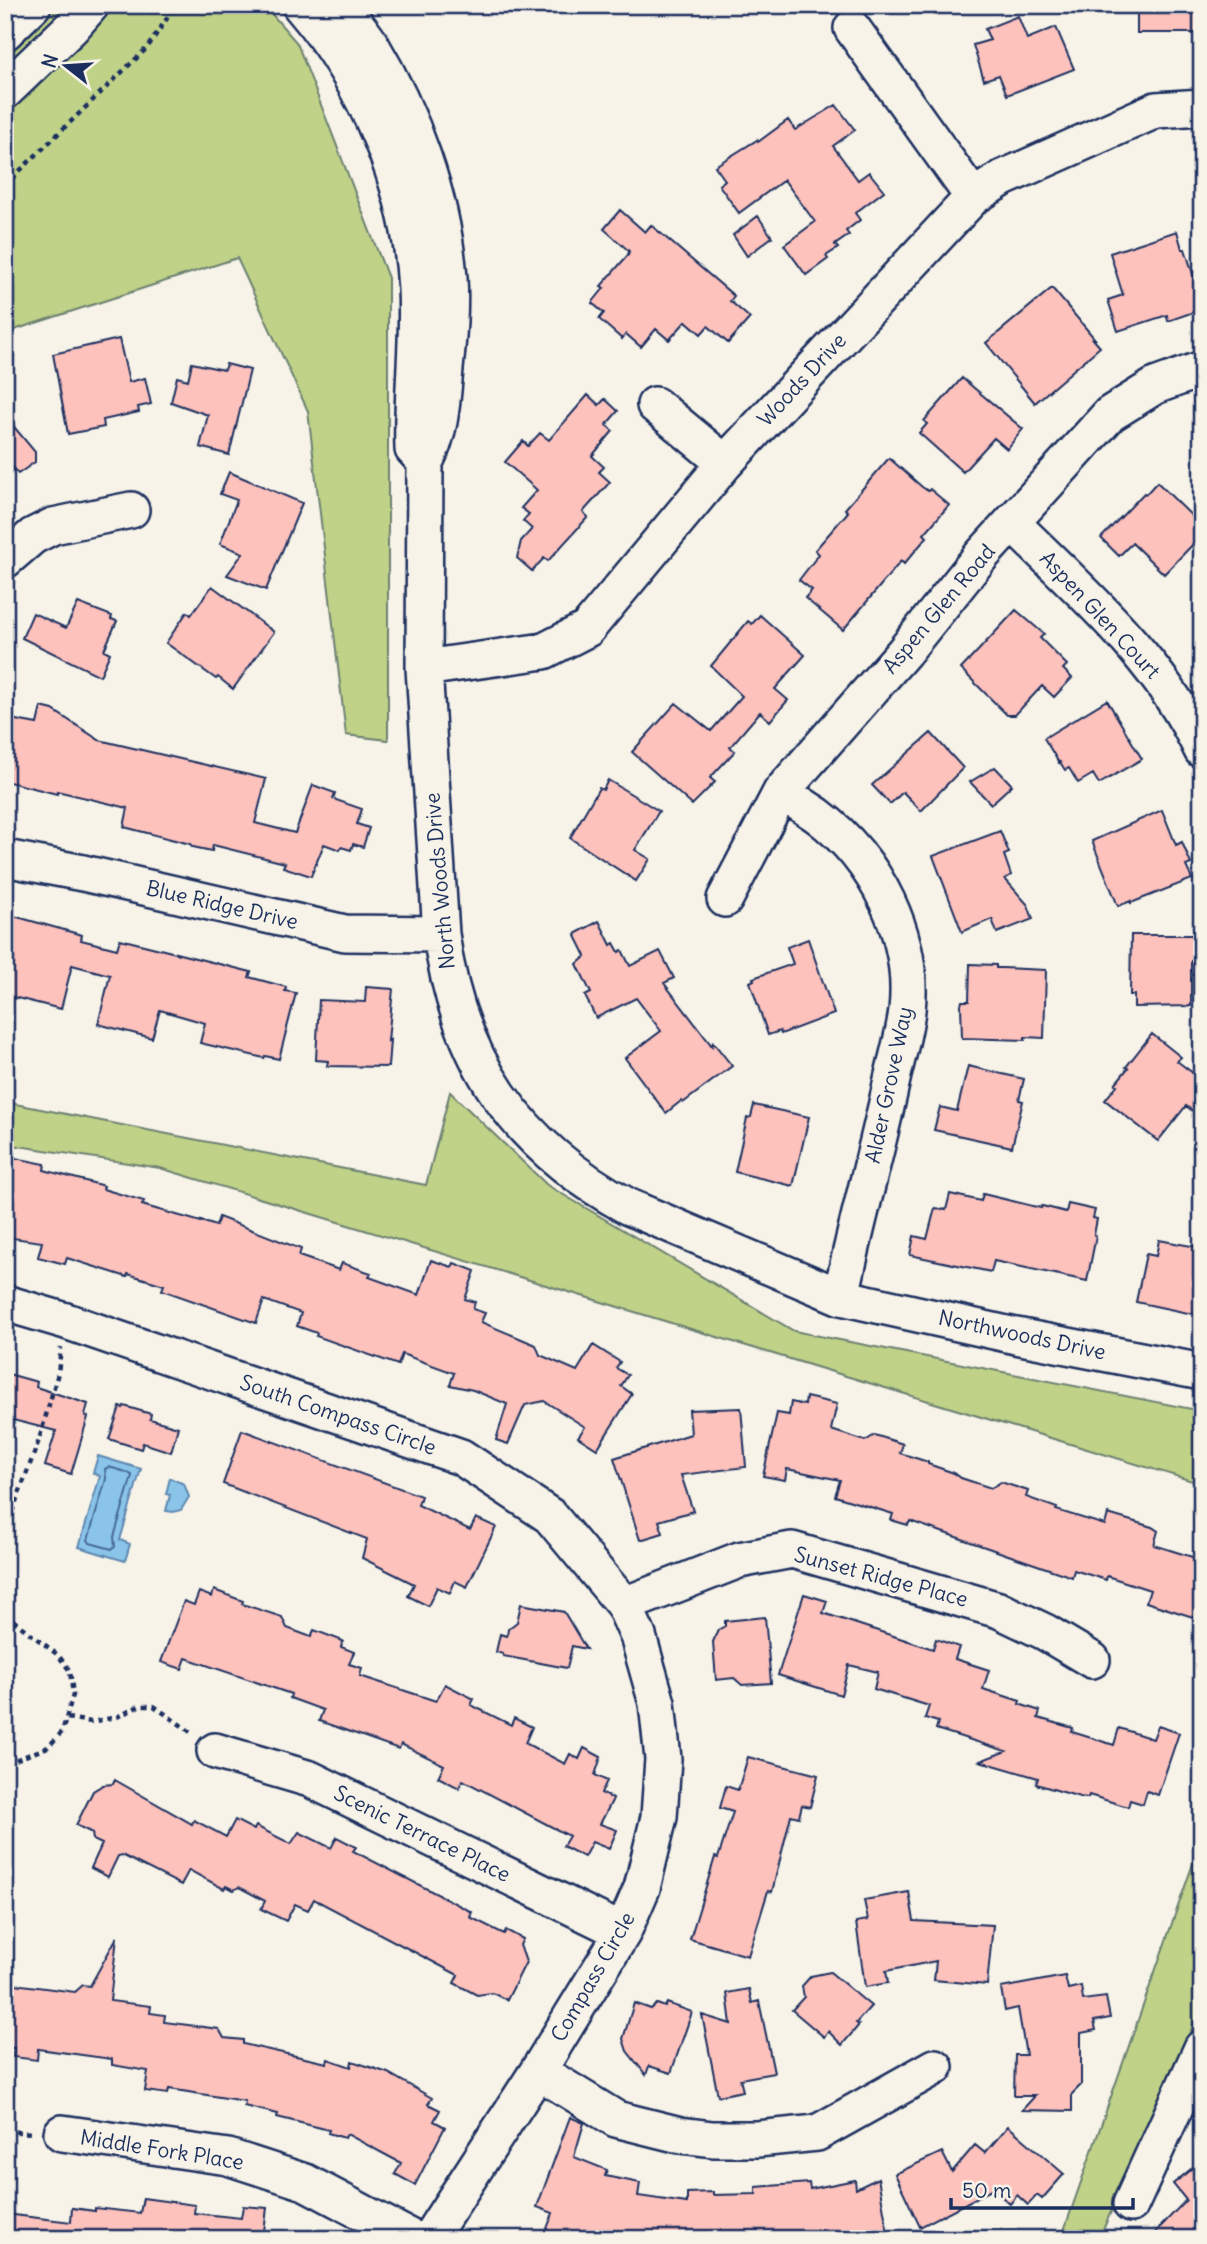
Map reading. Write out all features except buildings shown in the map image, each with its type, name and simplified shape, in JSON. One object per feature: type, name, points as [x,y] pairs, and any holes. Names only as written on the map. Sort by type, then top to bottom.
[{"type":"street","points":[[5,32],[33,5]]},
{"type":"street","points":[[5,91],[72,27],[91,5]]},
{"type":"street","name":"North Woods Drive","points":[[300,5],[337,56],[369,110],[392,168],[413,253],[416,325],[413,449],[425,462]]},
{"type":"street","name":"North Woods Drive","points":[[341,5],[369,41],[394,86],[421,154],[438,204],[449,279],[442,402],[435,444],[425,462],[424,668],[441,934],[451,990],[465,1034],[498,1094],[519,1122],[543,1147],[598,1190],[629,1207],[841,1297]]},
{"type":"street","points":[[852,28],[973,197]]},
{"type":"street","name":"Woods Drive","points":[[424,668],[467,660],[544,652],[587,629],[725,463],[973,197],[1003,178],[1156,110],[1202,107]]},
{"type":"street","name":"Aspen Glen Road","points":[[725,899],[781,792],[887,672],[981,556],[1110,414],[1155,386],[1202,369]]},
{"type":"street","points":[[655,405],[725,463]]},
{"type":"street","points":[[5,560],[33,536],[52,526],[131,510]]},
{"type":"street","name":"Aspen Glen Court","points":[[1012,523],[1107,618],[1153,669],[1175,700],[1202,750]]},
{"type":"street","name":"Alder Grove Way","points":[[781,792],[818,816],[859,856],[895,918],[906,964],[907,1011],[841,1297]]},
{"type":"street","name":"Blue Ridge Drive","points":[[5,858],[345,933],[441,934]]},
{"type":"street","name":"Northwoods Drive","points":[[841,1297],[1016,1336],[1202,1372]]},
{"type":"street","name":"South Compass Circle","points":[[5,1303],[78,1325],[461,1457],[550,1516],[624,1605]]},
{"type":"street","name":"Sunset Ridge Place","points":[[624,1605],[738,1560],[792,1550],[999,1611],[1045,1632],[1092,1660]]},
{"type":"street","name":"Compass Circle","points":[[429,2239],[538,2071],[623,1932],[642,1888],[655,1838],[663,1759],[657,1703],[649,1669],[624,1605]]},
{"type":"street","name":"Scenic Terrace Place","points":[[215,1751],[310,1779],[623,1932]]},
{"type":"street","points":[[1131,2204],[1202,2048]]},
{"type":"street","points":[[538,2071],[616,2119],[680,2135],[713,2139],[757,2139],[817,2133],[934,2067]]},
{"type":"street","name":"Middle Fork Place","points":[[62,2133],[245,2162],[304,2182],[413,2239]]},
{"type":"path","points":[[5,185],[147,48],[176,5]]},
{"type":"path","points":[[5,1541],[58,1373],[61,1343]]},
{"type":"path","points":[[5,1614],[58,1655],[70,1671],[73,1695],[62,1732],[48,1747],[5,1765]]},
{"type":"path","points":[[67,1718],[91,1722],[117,1717],[139,1706],[154,1706],[215,1751]]},
{"type":"green space","points":[[5,5],[264,5],[297,43],[388,278],[388,740],[346,735],[308,411],[237,258],[11,331],[5,337]]},
{"type":"green space","points":[[450,1092],[547,1185],[794,1331],[1202,1411],[1202,1484],[160,1168],[5,1144],[5,1102],[426,1185]]},
{"type":"green space","points":[[1202,1838],[1202,2005],[1099,2239],[1061,2239]]},
{"type":"water","points":[[98,1456],[141,1469],[120,1540],[130,1544],[125,1561],[79,1547],[100,1476],[93,1473]]},
{"type":"water","points":[[170,1478],[184,1484],[189,1497],[181,1510],[173,1512],[166,1511]]}]
